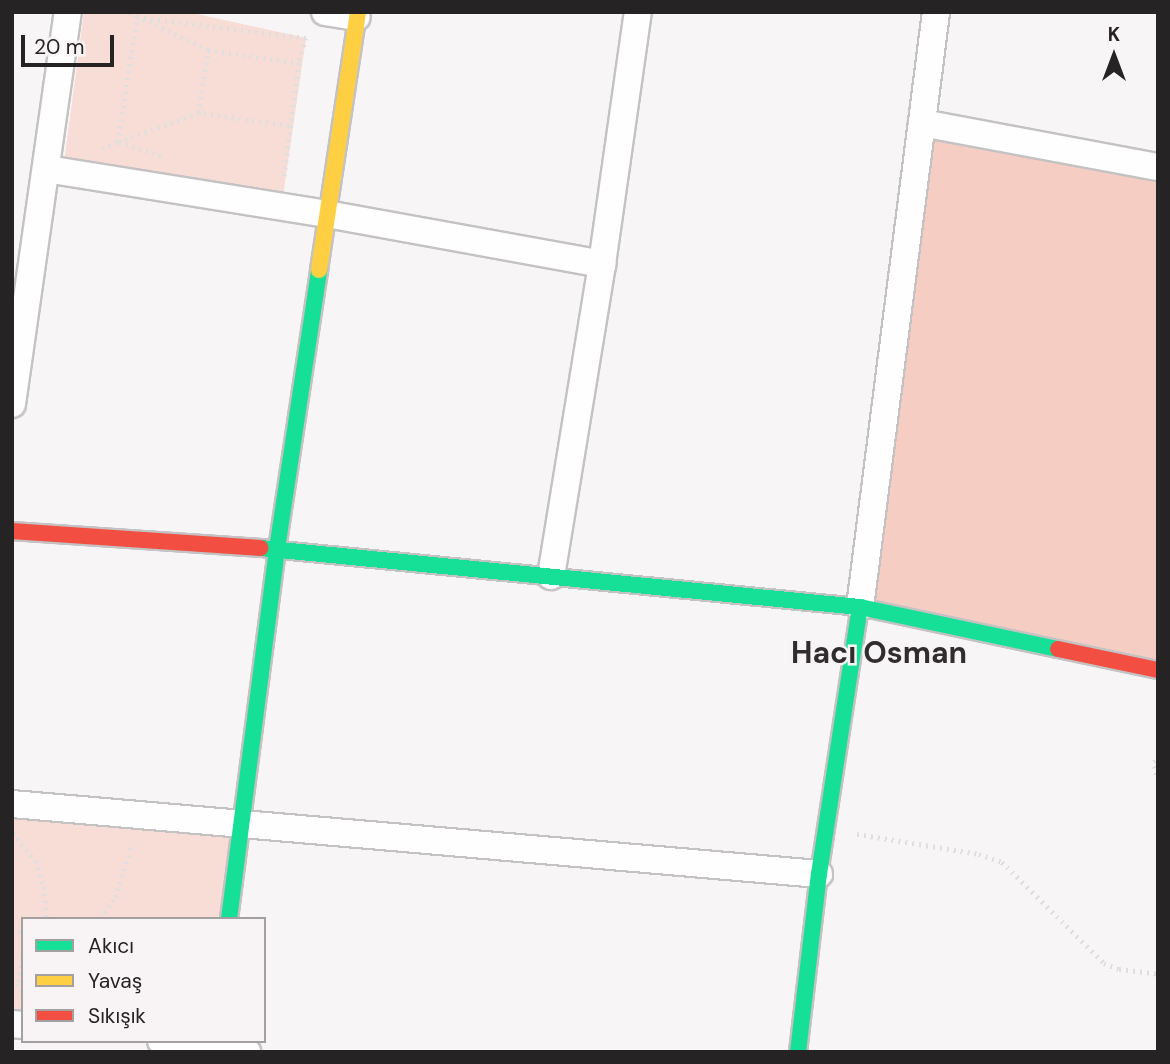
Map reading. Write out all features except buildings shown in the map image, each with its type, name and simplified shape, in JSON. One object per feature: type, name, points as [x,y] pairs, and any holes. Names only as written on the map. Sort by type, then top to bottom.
[{"type":"main road","points":[[229,917],[278,548],[357,15]]},
{"type":"main road","points":[[12,531],[278,548],[860,607],[1158,670]]},
{"type":"main road","points":[[798,1052],[818,874],[860,607]]},
{"type":"street","points":[[12,404],[68,12]]},
{"type":"street","points":[[326,12],[357,15]]},
{"type":"street","points":[[551,576],[602,264],[638,12]]},
{"type":"street","points":[[860,607],[936,12]]},
{"type":"street","points":[[922,123],[1158,167]]},
{"type":"street","points":[[46,169],[327,214],[602,264]]},
{"type":"street","points":[[12,803],[818,874]]},
{"type":"street","points":[[211,1044],[247,1052]]},
{"type":"path","points":[[127,12],[208,50],[299,63]]},
{"type":"path","points":[[137,17],[306,38],[299,63],[289,126],[284,184]]},
{"type":"path","points":[[118,142],[137,17]]},
{"type":"path","points":[[198,113],[208,50]]},
{"type":"path","points":[[97,150],[198,113],[289,126]]},
{"type":"path","points":[[118,142],[169,159]]},
{"type":"path","points":[[1156,775],[1154,762],[1158,758]]},
{"type":"path","points":[[102,917],[115,897],[130,849],[148,815]]},
{"type":"path","points":[[825,829],[979,854],[1002,862],[1104,963],[1119,969],[1158,974]]},
{"type":"path","points":[[12,833],[36,861],[44,887],[47,917]]},
{"type":"path","points":[[21,967],[17,984],[21,991]]},
{"type":"shaded area","points":[[84,12],[188,12],[306,38],[283,196],[64,162]]},
{"type":"shaded area","points":[[922,123],[1158,167],[1158,670],[860,607]]},
{"type":"shaded area","points":[[12,804],[243,824],[229,917],[21,917],[21,1025],[12,1024]]},
{"type":"traffic: fast","points":[[229,917],[277,549],[319,270]]},
{"type":"traffic: fast","points":[[260,548],[860,607],[1058,649]]},
{"type":"traffic: fast","points":[[798,1052],[819,874],[860,607]]},
{"type":"traffic: slow","points":[[319,270],[358,12]]},
{"type":"traffic: jam","points":[[12,531],[260,548]]},
{"type":"traffic: jam","points":[[1058,649],[1158,670]]},
{"type":"district","name":"Hacı Osman","points":[[879,653]]}]
